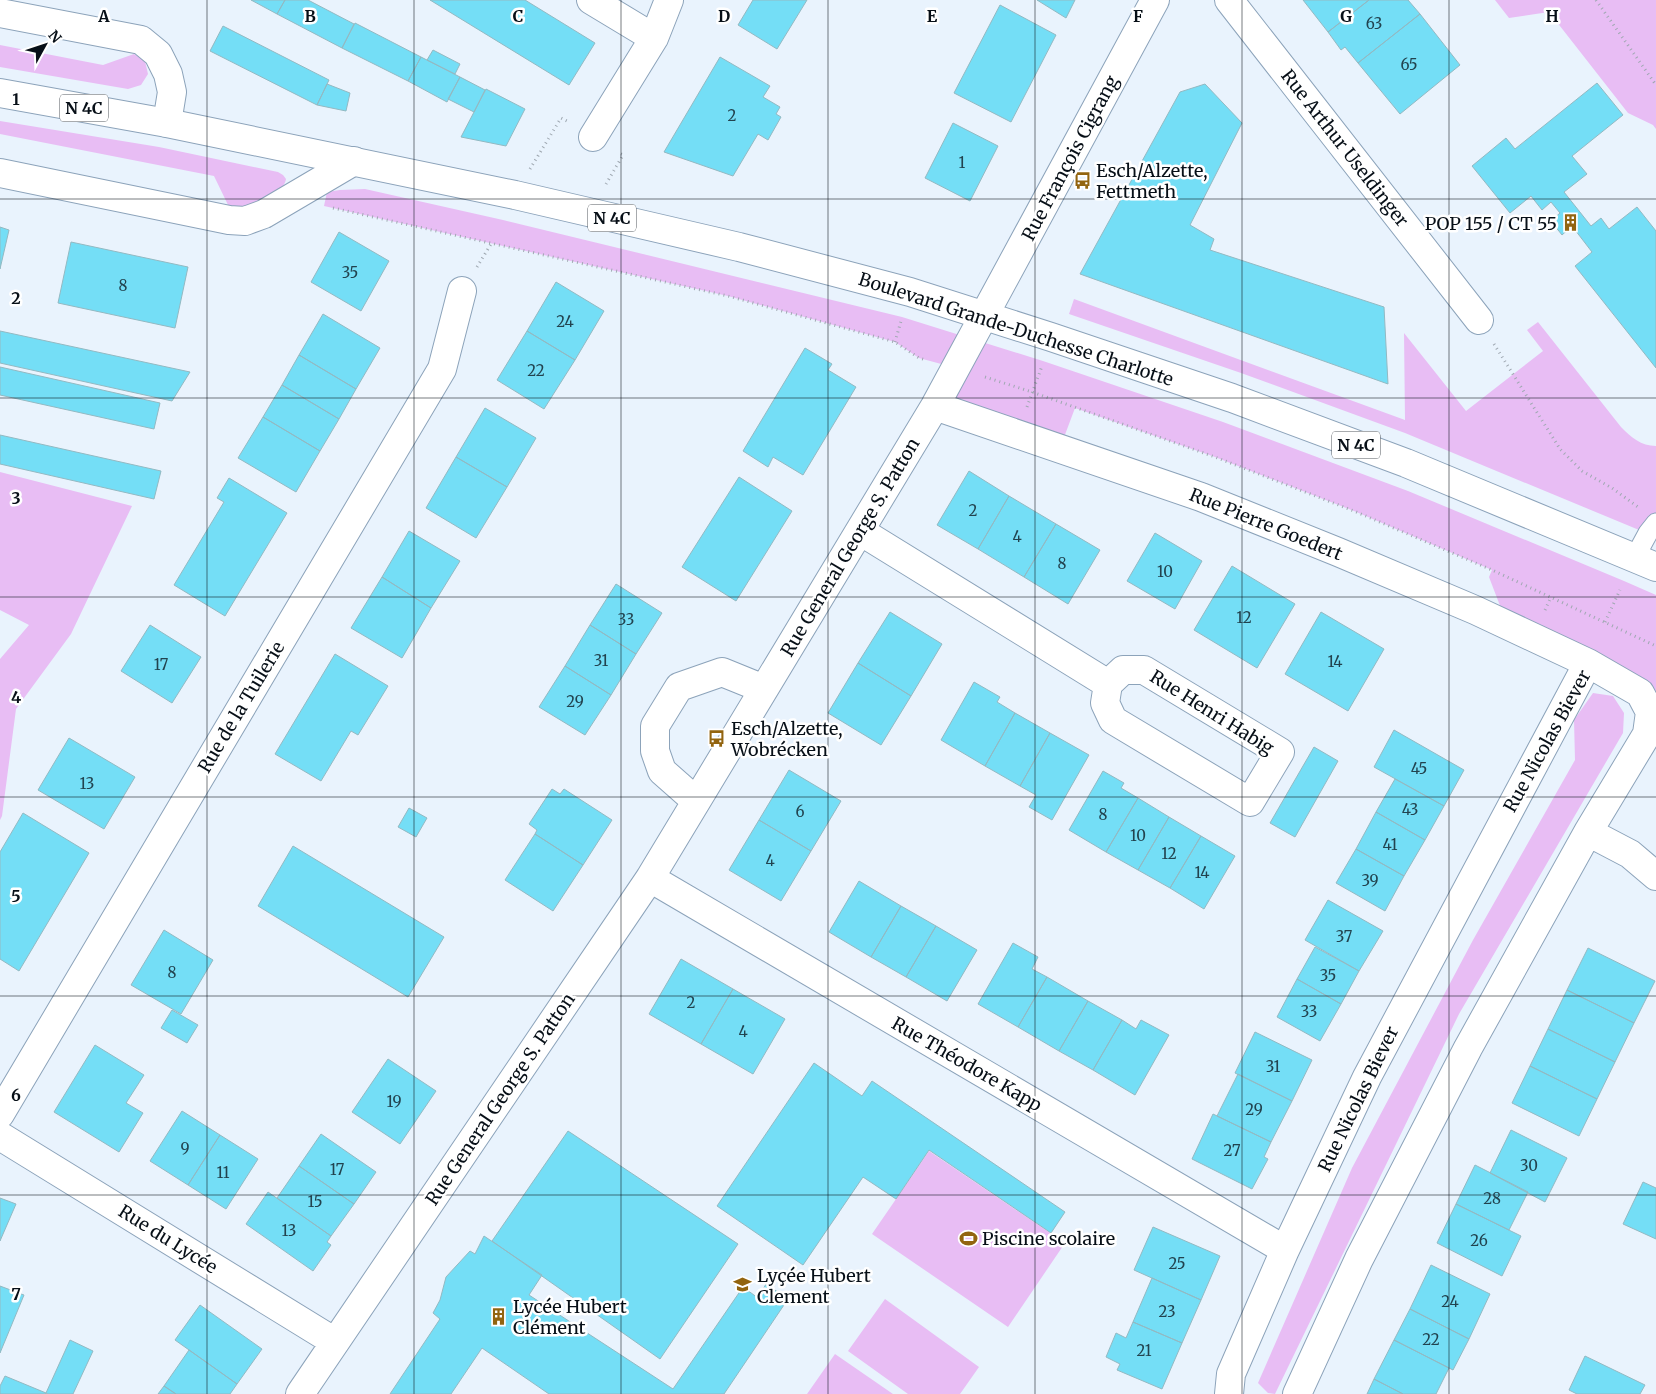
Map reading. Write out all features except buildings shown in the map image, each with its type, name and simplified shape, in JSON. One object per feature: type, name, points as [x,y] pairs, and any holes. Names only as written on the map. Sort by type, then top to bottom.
[{"type":"street","points":[[592,0],[654,38]]},
{"type":"street","points":[[592,137],[654,38],[669,0]]},
{"type":"street","name":"Rue François Cigrang","points":[[935,406],[1155,0]]},
{"type":"street","name":"Rue Arthur Useldinger","points":[[1229,0],[1479,320]]},
{"type":"street","points":[[0,13],[142,40],[158,54],[168,74],[172,92],[167,123]]},
{"type":"street","name":"Boulevard Grande-Duchesse Charlotte","points":[[0,93],[167,123],[514,195],[739,247],[910,292],[1232,398],[1397,460],[1646,562]]},
{"type":"street","points":[[0,173],[229,220],[246,221],[264,214],[354,161]]},
{"type":"street","name":"Rue de la Tuilerie","points":[[0,1114],[442,368],[462,292]]},
{"type":"street","name":"Rue Pierre Goedert","points":[[935,406],[1201,497],[1499,621],[1588,663]]},
{"type":"street","name":"Rue General George S. Patton","points":[[300,1394],[650,878],[935,406]]},
{"type":"street","points":[[860,531],[1108,684]]},
{"type":"street","name":"Rue Nicolas Biever","points":[[1229,1394],[1231,1374],[1285,1250],[1367,1077],[1588,663],[1640,693],[1650,712],[1648,734],[1588,832],[1468,1048],[1359,1258],[1297,1394]]},
{"type":"street","name":"Rue Henri Habig","points":[[1124,670],[1144,670],[1280,752],[1250,802],[1113,720],[1106,703],[1108,684],[1124,670]]},
{"type":"street","points":[[696,802],[662,771],[655,751],[655,726],[679,687],[704,678],[722,672],[764,689]]},
{"type":"street","points":[[1588,832],[1630,854],[1656,876]]},
{"type":"street","name":"Rue Théodore Kapp","points":[[650,878],[1285,1250]]},
{"type":"street","name":"Rue du Lycée","points":[[0,1136],[335,1342]]},
{"type":"lane","points":[[1646,562],[1648,533],[1656,523]]},
{"type":"path","points":[[1596,0],[1656,85]]},
{"type":"path","points":[[548,139],[561,118]]},
{"type":"path","points":[[615,168],[623,155]]},
{"type":"path","points":[[1479,320],[1560,450],[1582,471],[1612,488],[1641,510]]},
{"type":"path","points":[[1018,434],[1051,337]]},
{"type":"path","points":[[1620,590],[1605,622],[1656,646]]},
{"type":"shaded area","points":[[1495,0],[1656,0],[1656,129],[1653,125],[1628,113],[1549,12],[1509,18]]},
{"type":"shaded area","points":[[0,45],[103,65],[134,54],[145,61],[148,74],[141,85],[128,89],[0,67]]},
{"type":"shaded area","points":[[0,121],[159,147],[278,172],[286,179],[275,194],[261,203],[242,208],[229,207],[214,176],[0,134]]},
{"type":"shaded area","points":[[365,189],[503,220],[902,317],[1043,361],[1223,422],[1408,491],[1624,581],[1656,595],[1656,739],[1650,712],[1507,624],[1489,577],[1492,570],[1354,511],[1215,457],[1075,408],[1060,448],[935,406],[956,368],[919,358],[895,342],[728,296],[324,206],[327,192]]},
{"type":"shaded area","points":[[1074,299],[1405,420],[1404,333],[1466,411],[1543,351],[1527,330],[1538,322],[1621,427],[1641,443],[1656,446],[1656,537],[1405,433],[1241,373],[1069,314]]},
{"type":"shaded area","points":[[0,472],[132,506],[71,634],[16,709],[0,820],[0,659],[29,625],[0,610]]},
{"type":"shaded area","points":[[1593,693],[1613,696],[1624,713],[1623,733],[1459,1014],[1275,1394],[1268,1393],[1258,1383],[1352,1168],[1473,940],[1575,760],[1574,720]]},
{"type":"shaded area","name":"Piscine scolaire","points":[[929,1151],[1065,1243],[1008,1327],[872,1234]]},
{"type":"shaded area","points":[[885,1299],[979,1367],[960,1394],[908,1394],[848,1351]]},
{"type":"shaded area","points":[[835,1354],[893,1394],[807,1394]]},
{"type":"place","name":"Esch/Alzette, Fettmeth","points":[[1082,180]]},
{"type":"place","name":"POP 155 / CT 55","points":[[1571,223]]},
{"type":"place","name":"Esch/Alzette, Wobrécken","points":[[717,738]]},
{"type":"place","name":"Piscine scolaire","points":[[968,1238]]},
{"type":"place","name":"Lyçée Hubert Clement","points":[[743,1285]]},
{"type":"place","name":"Lycée Hubert Clément","points":[[499,1316]]}]
